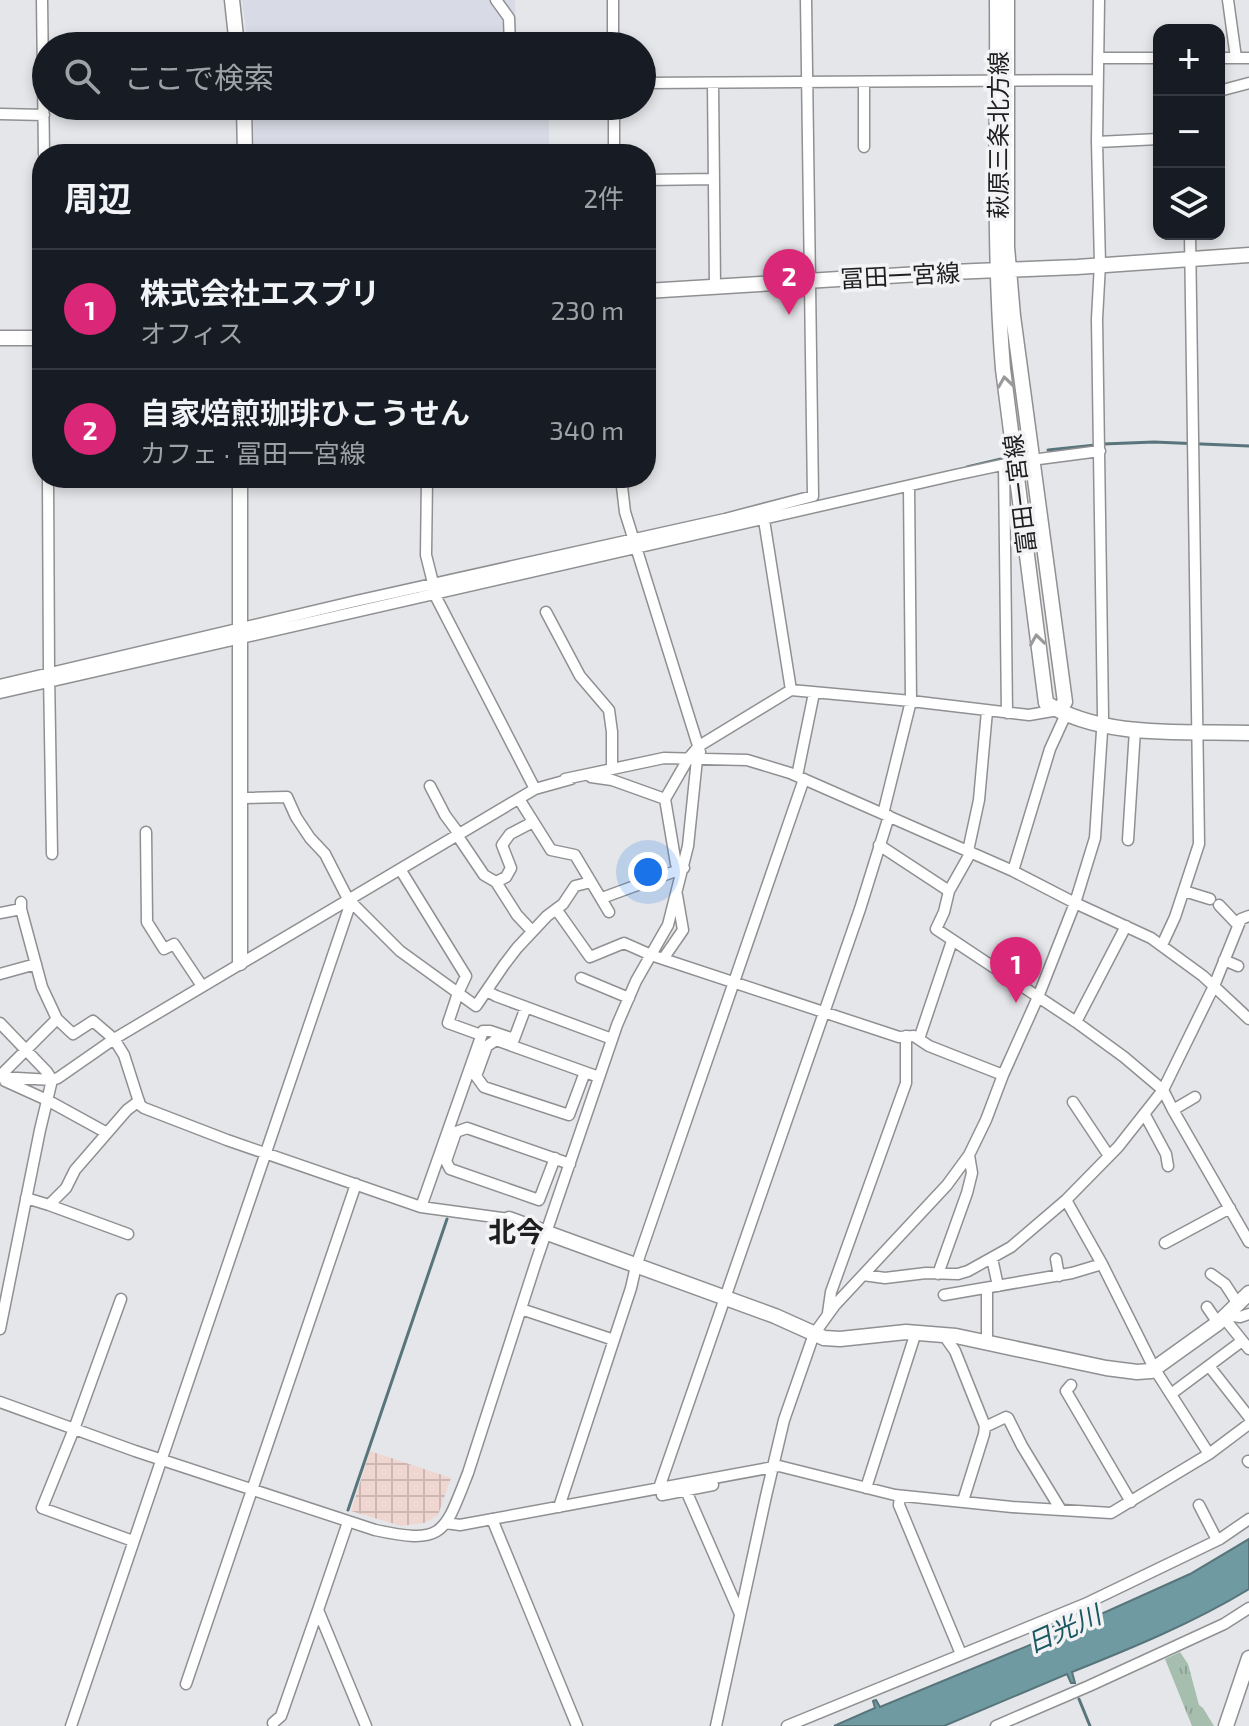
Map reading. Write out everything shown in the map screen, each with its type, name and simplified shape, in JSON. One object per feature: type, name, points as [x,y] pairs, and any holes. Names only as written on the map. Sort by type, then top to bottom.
[{"type":"main road","points":[[232,0],[235,32]]},
{"type":"main road","name":"萩原三条北方線","points":[[997,0],[1002,81],[1004,269]]},
{"type":"main road","name":"萩原三条北方線","points":[[1002,81],[1007,0]]},
{"type":"main road","points":[[244,120],[245,144]]},
{"type":"main road","name":"冨田一宮線","points":[[656,290],[1249,255]]},
{"type":"main road","name":"富田一宮線","points":[[1004,269],[1065,702],[1062,712],[1046,703],[1010,464],[1003,369],[1004,269]]},
{"type":"main road","points":[[0,338],[32,338]]},
{"type":"main road","points":[[240,488],[240,963]]},
{"type":"main road","points":[[1062,712],[1089,723],[1135,730],[1249,733]]},
{"type":"main road","points":[[509,1219],[775,1316],[824,1338],[916,1332],[943,1334],[1137,1372],[1151,1371],[1234,1311]]},
{"type":"main road","points":[[1226,1726],[1249,1658]]},
{"type":"street","points":[[42,0],[43,32]]},
{"type":"street","points":[[496,0],[509,18],[510,32]]},
{"type":"street","points":[[613,0],[613,32]]},
{"type":"street","points":[[0,693],[49,678],[634,544],[813,496],[806,0]]},
{"type":"street","points":[[716,1726],[784,1420],[814,1334],[828,1314],[947,1185],[969,1155],[1038,997],[1075,903],[1095,838],[1103,724],[1097,319],[1100,264],[1097,142],[1099,0]]},
{"type":"street","points":[[1228,0],[1236,58]]},
{"type":"street","points":[[1098,58],[1153,58]]},
{"type":"street","points":[[1225,58],[1249,58]]},
{"type":"street","points":[[656,83],[1098,80]]},
{"type":"street","points":[[864,82],[864,147]]},
{"type":"street","points":[[713,83],[715,287]]},
{"type":"street","points":[[1225,89],[1249,83]]},
{"type":"street","points":[[0,114],[32,115]]},
{"type":"street","points":[[44,120],[44,144]]},
{"type":"street","points":[[614,120],[614,144]]},
{"type":"street","points":[[1097,142],[1153,139]]},
{"type":"street","points":[[656,180],[714,179]]},
{"type":"street","points":[[1162,945],[1175,917],[1199,844],[1190,240]]},
{"type":"street","points":[[634,544],[764,520],[1010,464],[1100,447]]},
{"type":"street","points":[[1007,713],[1010,464]]},
{"type":"street","points":[[659,1488],[860,909],[879,845],[911,701],[909,486]]},
{"type":"street","points":[[48,488],[52,854]]},
{"type":"street","points":[[427,488],[426,555],[434,590],[535,789]]},
{"type":"street","points":[[0,1402],[375,1530],[414,1537],[428,1536],[446,1523],[468,1473],[612,1039],[629,998],[668,925],[688,846],[699,746],[634,544],[622,488]]},
{"type":"street","points":[[764,520],[791,690]]},
{"type":"street","points":[[546,612],[580,676],[609,710],[612,769]]},
{"type":"street","points":[[0,685],[49,678]]},
{"type":"street","points":[[699,746],[791,690],[1029,715],[1062,712],[1013,871]]},
{"type":"street","points":[[559,1507],[636,1266],[735,982],[801,778],[814,693]]},
{"type":"street","points":[[987,711],[979,800],[970,852],[949,891],[936,929],[1076,1022],[1163,1090],[1249,1242]]},
{"type":"street","points":[[1128,840],[1135,730]]},
{"type":"street","points":[[0,1077],[58,1078],[114,1039],[535,789],[565,779],[664,758],[747,760],[801,778],[1013,871],[1162,945],[1214,986],[1249,1019]]},
{"type":"street","points":[[684,868],[676,864],[665,799],[696,759]]},
{"type":"street","points":[[565,779],[590,777],[612,780],[665,799]]},
{"type":"street","points":[[430,786],[484,875],[496,882],[517,915],[532,931]]},
{"type":"street","points":[[240,798],[287,797],[303,827],[325,854],[349,900],[400,951],[476,1006],[532,931],[563,904],[575,886],[591,882]]},
{"type":"street","points":[[519,799],[551,850],[575,855],[609,912]]},
{"type":"street","points":[[496,882],[506,877],[511,868],[502,845],[510,834],[533,822]]},
{"type":"street","points":[[146,832],[147,922],[164,949],[174,944],[202,986]]},
{"type":"street","points":[[879,845],[949,891]]},
{"type":"street","points":[[602,898],[684,868]]},
{"type":"street","points":[[400,869],[466,976],[448,1023],[481,1035]]},
{"type":"street","points":[[1184,891],[1214,902],[1238,925]]},
{"type":"street","points":[[663,959],[683,930],[677,895]]},
{"type":"street","points":[[71,1726],[349,900]]},
{"type":"street","points":[[0,913],[21,905],[42,987],[57,1019],[73,1034],[93,1021],[114,1039],[124,1055],[144,1108],[421,1207],[509,1219]]},
{"type":"street","points":[[556,909],[590,957],[624,943],[823,1013],[899,1037],[914,1036],[929,1046],[1003,1075]]},
{"type":"street","points":[[863,1275],[885,1278],[914,1274],[958,1274],[1011,1247],[1066,1200],[1118,1147],[1163,1090],[1214,986],[1238,925],[1241,919],[1249,916]]},
{"type":"street","points":[[1076,1022],[1126,926]]},
{"type":"street","points":[[919,1039],[952,941]]},
{"type":"street","points":[[1224,960],[1238,966]]},
{"type":"street","points":[[0,974],[36,964]]},
{"type":"street","points":[[581,978],[629,998]]},
{"type":"street","points":[[487,991],[612,1039]]},
{"type":"street","points":[[421,1207],[483,1031],[514,1039],[526,1007]]},
{"type":"street","points":[[0,1077],[57,1019]]},
{"type":"street","points":[[0,1023],[52,1080]]},
{"type":"street","points":[[828,1314],[831,1292],[906,1083],[906,1036]]},
{"type":"street","points":[[585,1072],[569,1115],[484,1087],[476,1076],[487,1046],[496,1040],[599,1077]]},
{"type":"street","points":[[0,1077],[107,1133]]},
{"type":"street","points":[[0,1329],[52,1080]]},
{"type":"street","points":[[1173,1110],[1195,1097]]},
{"type":"street","points":[[49,1205],[66,1188],[75,1170],[107,1133],[139,1101]]},
{"type":"street","points":[[1073,1102],[1109,1156]]},
{"type":"street","points":[[1145,1115],[1166,1154],[1168,1166]]},
{"type":"street","points":[[555,1158],[539,1200],[450,1169],[446,1161],[456,1132],[467,1128],[555,1158],[570,1164]]},
{"type":"street","points":[[938,1274],[967,1193],[972,1173],[969,1155]]},
{"type":"street","points":[[186,1684],[356,1184]]},
{"type":"street","points":[[26,1198],[128,1234]]},
{"type":"street","points":[[1066,1200],[1154,1368],[1209,1454]]},
{"type":"street","points":[[1165,1243],[1230,1208]]},
{"type":"street","points":[[987,1342],[993,1287],[992,1258]]},
{"type":"street","points":[[1056,1259],[1059,1276]]},
{"type":"street","points":[[944,1295],[1059,1276],[1102,1264]]},
{"type":"street","points":[[1171,1394],[1209,1366],[1246,1345],[1225,1284],[1211,1274]]},
{"type":"street","points":[[121,1299],[42,1508],[133,1541]]},
{"type":"street","points":[[1207,1307],[1234,1311]]},
{"type":"street","points":[[521,1309],[614,1340]]},
{"type":"street","points":[[866,1488],[916,1332]]},
{"type":"street","points":[[943,1334],[955,1351],[985,1427],[963,1501]]},
{"type":"street","points":[[1209,1366],[1249,1417]]},
{"type":"street","points":[[1071,1385],[1066,1391],[1131,1502]]},
{"type":"street","points":[[985,1427],[1008,1418],[1061,1510]]},
{"type":"street","points":[[446,1523],[494,1522],[772,1471],[779,1466],[900,1496],[1111,1513],[1209,1454],[1249,1424]]},
{"type":"street","points":[[494,1522],[659,1488],[685,1487]]},
{"type":"street","points":[[685,1487],[740,1615]]},
{"type":"street","points":[[900,1496],[899,1505],[961,1654]]},
{"type":"street","points":[[1199,1505],[1217,1540]]},
{"type":"street","points":[[787,1726],[1085,1604],[1217,1540],[1249,1519]]},
{"type":"street","points":[[273,1723],[281,1716],[348,1522]]},
{"type":"street","points":[[494,1522],[577,1726]]},
{"type":"street","points":[[996,1726],[1224,1624],[1249,1608]]},
{"type":"street","points":[[318,1610],[366,1726]]},
{"type":"shaded area","points":[[242,0],[515,0],[516,32],[246,32]]},
{"type":"shaded area","points":[[253,120],[549,120],[549,144],[254,144]]},
{"type":"shaded area","points":[[370,1451],[451,1478],[438,1515],[424,1523],[401,1526],[351,1511]]},
{"type":"green space","points":[[1180,1652],[1188,1664],[1199,1705],[1214,1726],[1192,1726],[1165,1659]]},
{"type":"water","points":[[1249,1539],[1249,1589],[1184,1624],[1072,1672],[1075,1683],[1071,1683],[1067,1674],[944,1726],[834,1726],[875,1708],[873,1701],[876,1700],[880,1707],[1054,1635],[1052,1627],[1056,1626],[1059,1633],[1190,1574]]},
{"type":"waterway","points":[[1103,444],[1154,442],[1249,446]]},
{"type":"waterway","points":[[1048,450],[1096,445]]},
{"type":"waterway","points":[[967,467],[1001,459]]},
{"type":"waterway","points":[[348,1510],[447,1219]]},
{"type":"waterway","points":[[1079,1699],[1090,1726]]},
{"type":"place","name":"自家焙煎珈琲ひこうせん","points":[[789,315]]},
{"type":"place","name":"株式会社エスプリ","points":[[1016,1003]]},
{"type":"district","name":"北今","points":[[516,1231]]},
{"type":"water label","name":"日光川","points":[[1063,1628]]}]
